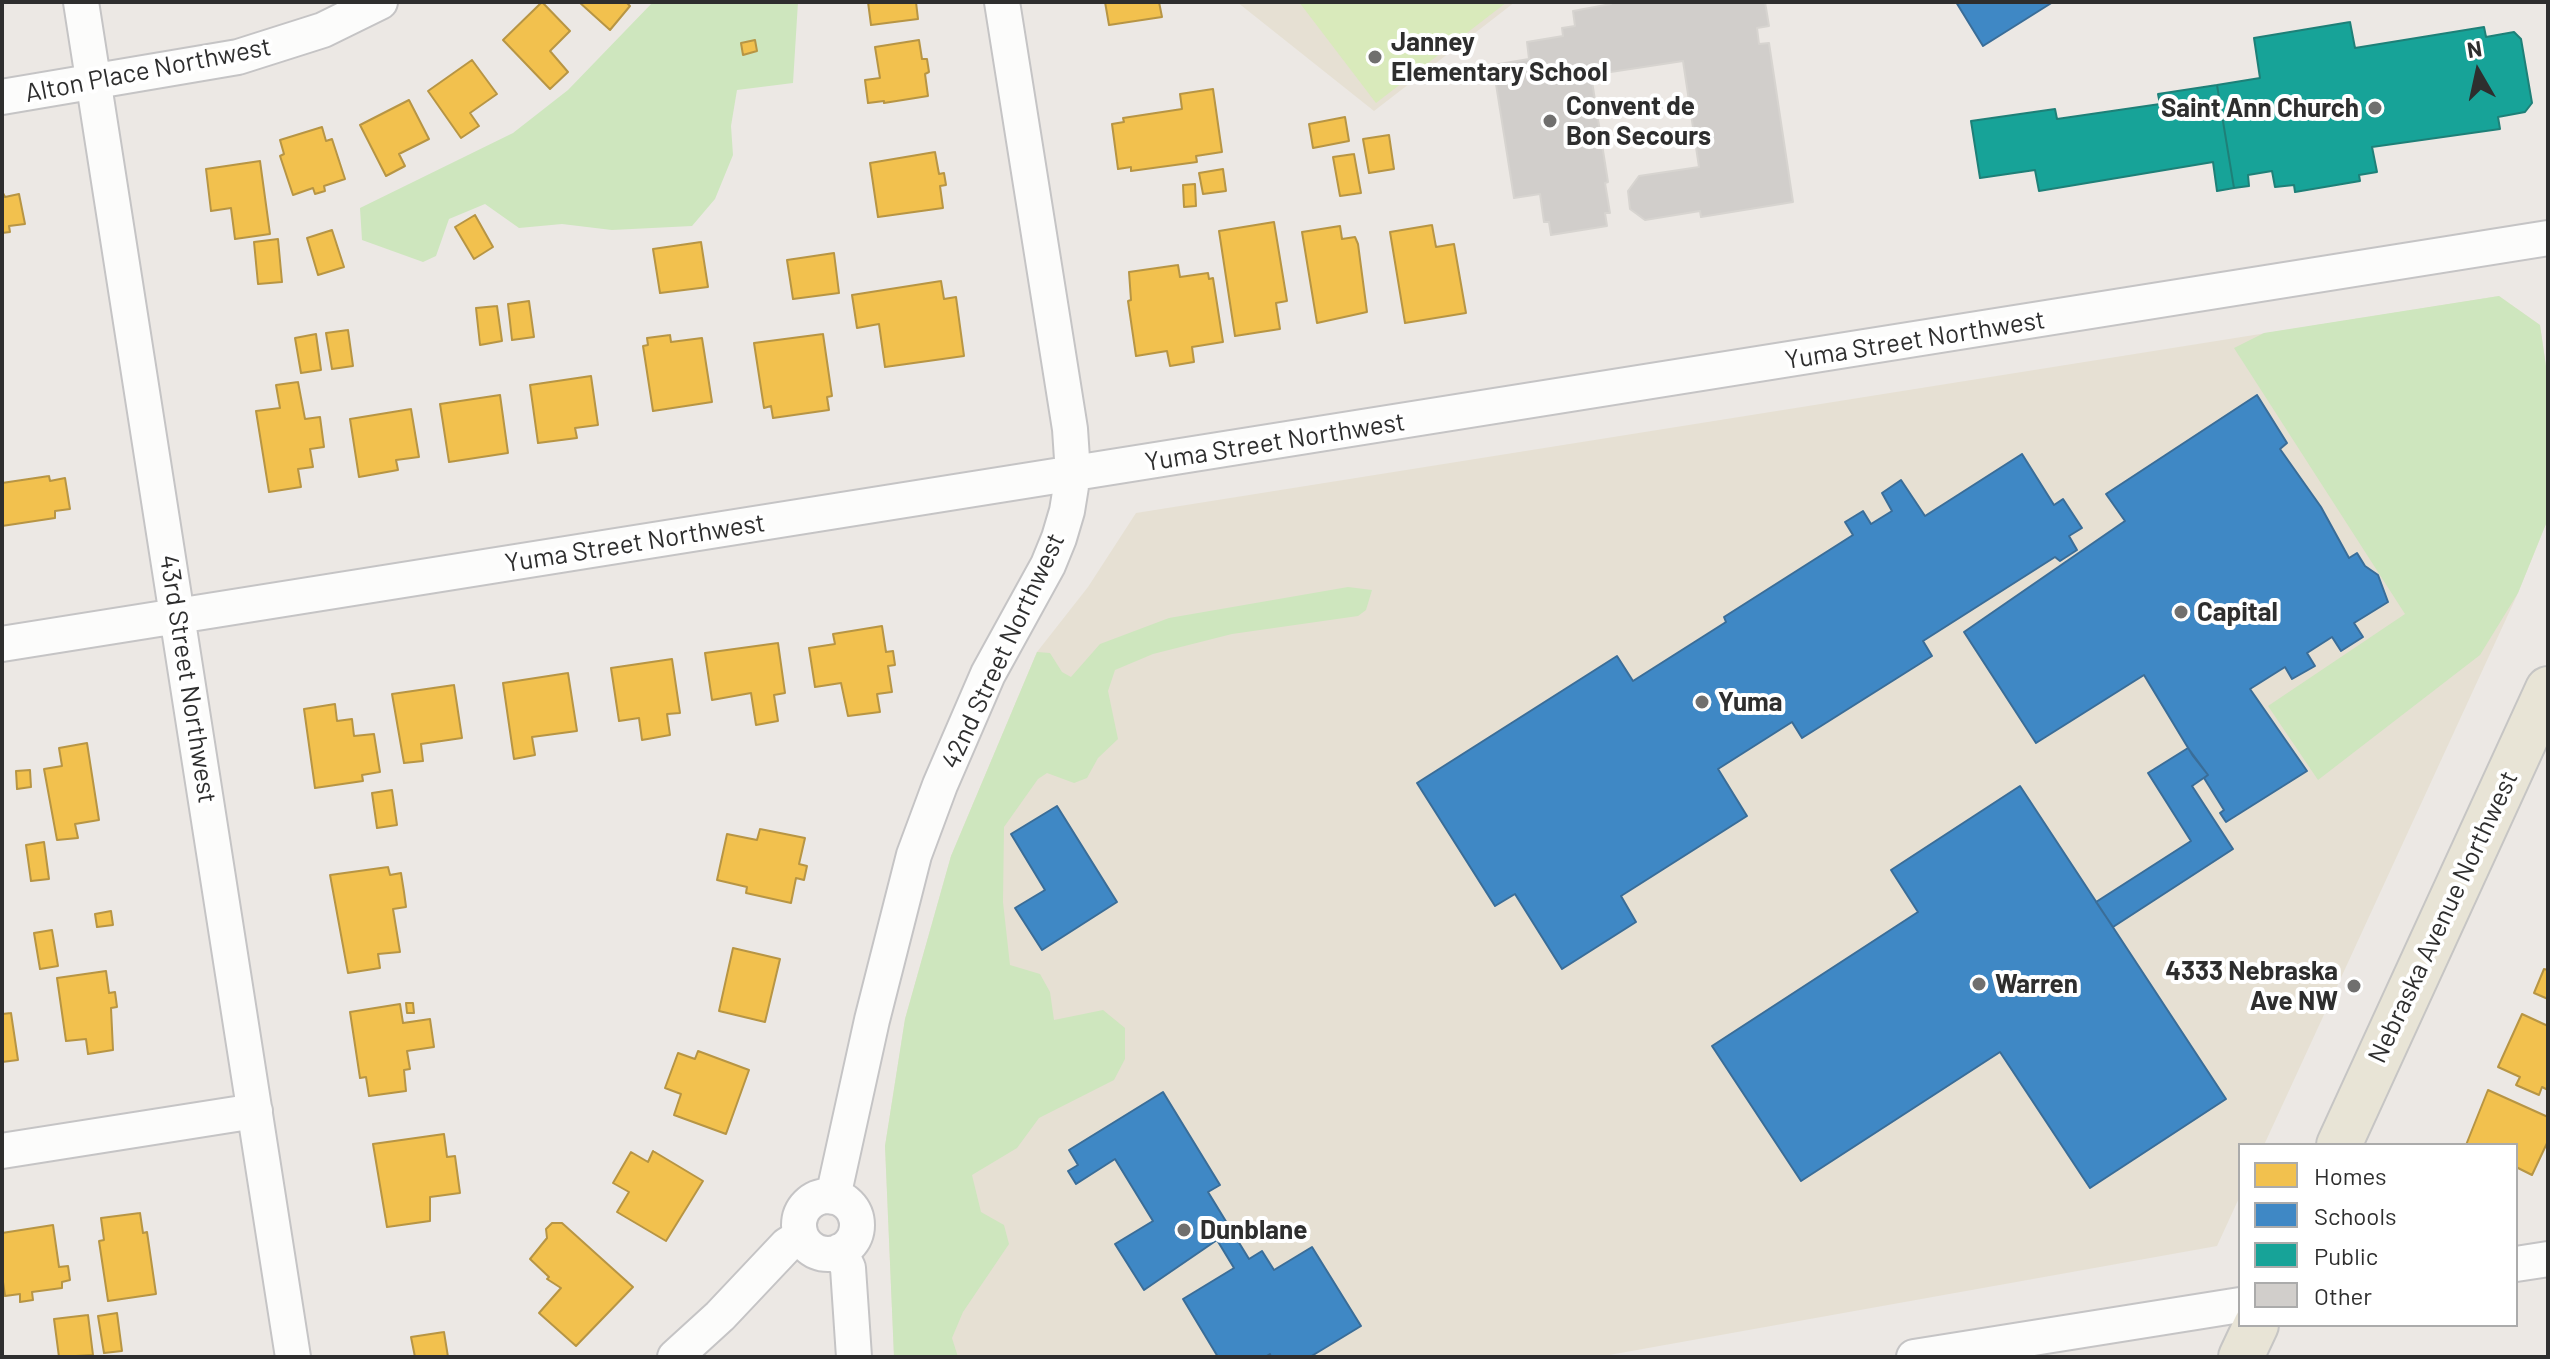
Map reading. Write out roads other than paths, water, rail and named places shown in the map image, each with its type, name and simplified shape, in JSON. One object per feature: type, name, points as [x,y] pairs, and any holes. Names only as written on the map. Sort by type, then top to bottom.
[{"type":"main road","name":"Nebraska Avenue Northwest","points":[[2340,1143],[2548,689]]},
{"type":"main road","points":[[2241,1357],[2255,1327]]},
{"type":"street","name":"43rd Street Northwest","points":[[81,2],[293,1357]]},
{"type":"street","name":"Alton Place Northwest","points":[[2,97],[267,50],[323,30],[380,2]]},
{"type":"street","name":"42nd Street Northwest","points":[[833,1197],[875,1006],[914,855],[940,785],[988,674],[1048,565],[1067,511],[1073,474],[1070,429],[1002,2]]},
{"type":"street","name":"Yuma Street Northwest","points":[[2,644],[2548,238]]},
{"type":"street","points":[[2,1151],[255,1111]]},
{"type":"street","points":[[819,1197],[833,1197],[846,1203],[856,1219],[854,1238],[840,1251],[821,1253],[813,1250],[801,1236],[800,1217],[804,1209],[819,1197]]},
{"type":"street","points":[[675,1357],[720,1316],[787,1245],[801,1236]]},
{"type":"street","points":[[840,1251],[848,1268],[854,1357]]},
{"type":"street","points":[[2518,1264],[2548,1259]]},
{"type":"street","points":[[1914,1357],[2238,1305]]},
{"type":"place","name":"Janney Elementary School","points":[[1375,57]]},
{"type":"place","name":"Saint Ann Church","points":[[2375,108]]},
{"type":"place","name":"Convent de Bon Secours","points":[[1550,121]]},
{"type":"place","name":"Capital","points":[[2181,612]]},
{"type":"place","name":"Yuma","points":[[1702,702]]},
{"type":"place","name":"Warren","points":[[1979,984]]},
{"type":"place","name":"4333 Nebraska Ave NW","points":[[2354,986]]},
{"type":"place","name":"Dunblane","points":[[1184,1230]]}]
